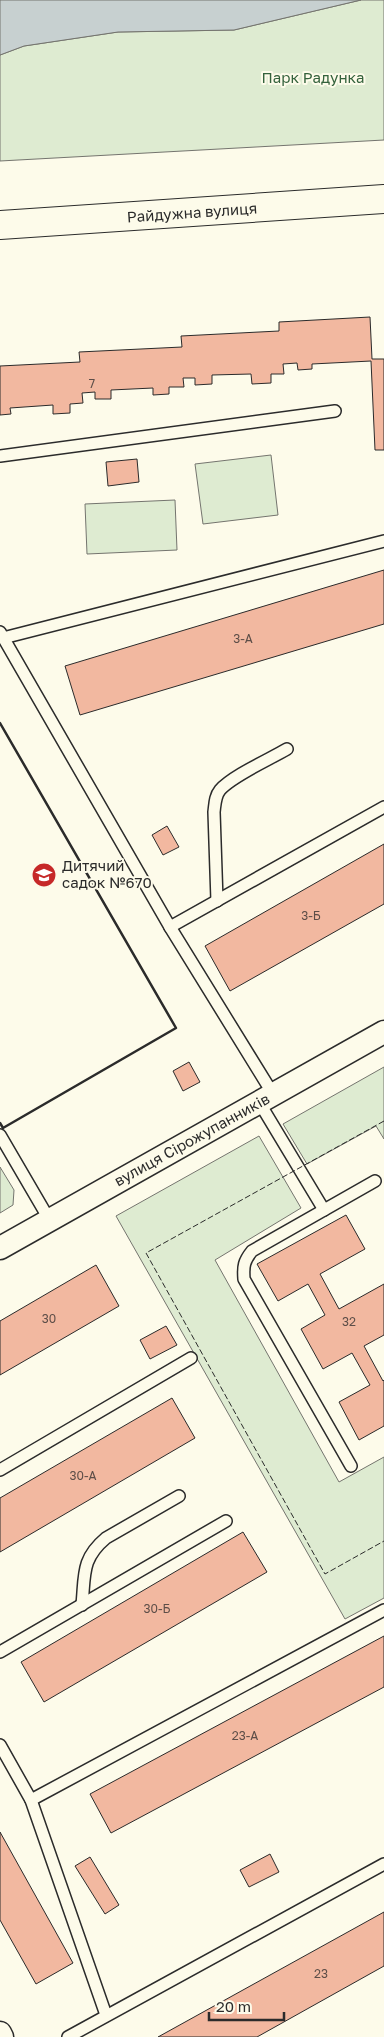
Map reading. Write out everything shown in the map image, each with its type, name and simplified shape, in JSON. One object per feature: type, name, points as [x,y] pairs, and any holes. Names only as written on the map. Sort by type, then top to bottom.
[{"type":"street","name":"Райдужна вулиця","points":[[0,225],[384,199]]},
{"type":"street","name":"вулиця Сірожупанників","points":[[0,1248],[384,1032]]},
{"type":"street","points":[[0,2033],[2,2037]]},
{"type":"lane","points":[[0,456],[335,411]]},
{"type":"lane","points":[[324,1210],[266,1098],[2,635],[384,541]]},
{"type":"lane","points":[[217,901],[215,799],[220,790],[232,781],[287,750]]},
{"type":"lane","points":[[170,927],[384,807]]},
{"type":"lane","points":[[0,1135],[49,1219]]},
{"type":"lane","points":[[351,1466],[244,1279],[243,1267],[252,1251],[375,1181]]},
{"type":"lane","points":[[0,1470],[191,1358]]},
{"type":"lane","points":[[82,1605],[85,1569],[89,1556],[96,1546],[106,1538],[179,1496]]},
{"type":"lane","points":[[0,1652],[226,1522]]},
{"type":"lane","points":[[31,1800],[384,1610]]},
{"type":"lane","points":[[0,1745],[31,1800],[106,2015]]},
{"type":"lane","points":[[68,2037],[384,1864]]},
{"type":"green space","name":"Парк Радунка","points":[[361,0],[384,0],[384,140],[0,161],[0,55],[24,46],[118,32],[234,30]]},
{"type":"green space","points":[[271,455],[278,515],[203,524],[195,464]]},
{"type":"green space","points":[[175,500],[177,550],[87,554],[85,504]]},
{"type":"green space","points":[[384,1067],[384,1139],[376,1126],[307,1164],[283,1124]]},
{"type":"green space","points":[[259,1136],[301,1208],[215,1260],[339,1482],[384,1457],[384,1598],[345,1619],[116,1216]]},
{"type":"green space","points":[[0,1167],[14,1190],[13,1205],[0,1213]]},
{"type":"shaded area","points":[[0,0],[361,0],[234,30],[118,32],[24,46],[0,55]]},
{"type":"building","points":[[370,317],[372,359],[384,359],[384,450],[375,450],[371,361],[312,364],[312,369],[298,370],[297,363],[283,364],[284,374],[271,374],[271,383],[252,384],[251,374],[212,375],[212,384],[195,385],[195,378],[183,378],[184,387],[169,387],[169,394],[153,395],[153,388],[111,390],[111,399],[95,399],[95,392],[82,393],[83,403],[70,404],[70,413],[53,414],[53,405],[10,408],[11,414],[0,415],[0,366],[80,362],[79,352],[182,347],[181,336],[279,331],[279,322]]},
{"type":"building","points":[[137,459],[139,482],[108,486],[106,462]]},
{"type":"building","points":[[384,570],[384,624],[80,715],[65,666]]},
{"type":"building","points":[[167,826],[179,847],[163,855],[152,835]]},
{"type":"building","points":[[384,844],[384,904],[230,991],[205,946]]},
{"type":"building","points":[[189,1062],[200,1082],[183,1091],[173,1071]]},
{"type":"building","points":[[346,1215],[365,1249],[320,1274],[339,1309],[384,1284],[384,1335],[364,1346],[384,1380],[384,1426],[359,1440],[339,1402],[370,1385],[352,1353],[323,1369],[301,1329],[325,1315],[308,1284],[278,1301],[257,1264]]},
{"type":"building","points":[[96,1265],[119,1306],[0,1375],[0,1321]]},
{"type":"building","points":[[166,1326],[177,1345],[150,1359],[140,1340]]},
{"type":"building","points":[[172,1398],[195,1438],[0,1552],[0,1498]]},
{"type":"building","points":[[243,1532],[267,1572],[44,1702],[21,1662]]},
{"type":"building","points":[[384,1636],[384,1687],[111,1833],[90,1794]]},
{"type":"building","points":[[0,1832],[73,1963],[36,1984],[0,1920]]},
{"type":"building","points":[[270,1854],[279,1872],[249,1887],[240,1870]]},
{"type":"building","points":[[90,1857],[119,1905],[105,1914],[75,1866]]},
{"type":"building","points":[[384,1912],[384,1966],[257,2037],[158,2037]]},
{"type":"fence","points":[[0,723],[176,1028],[3,1128],[0,1123]]},
{"type":"fence","points":[[384,1121],[146,1253],[325,1574],[384,1541]]},
{"type":"wall","points":[[0,723],[176,1028],[3,1128],[0,1123]]},
{"type":"place","name":"Дитячий садок №670","points":[[44,875]]}]
